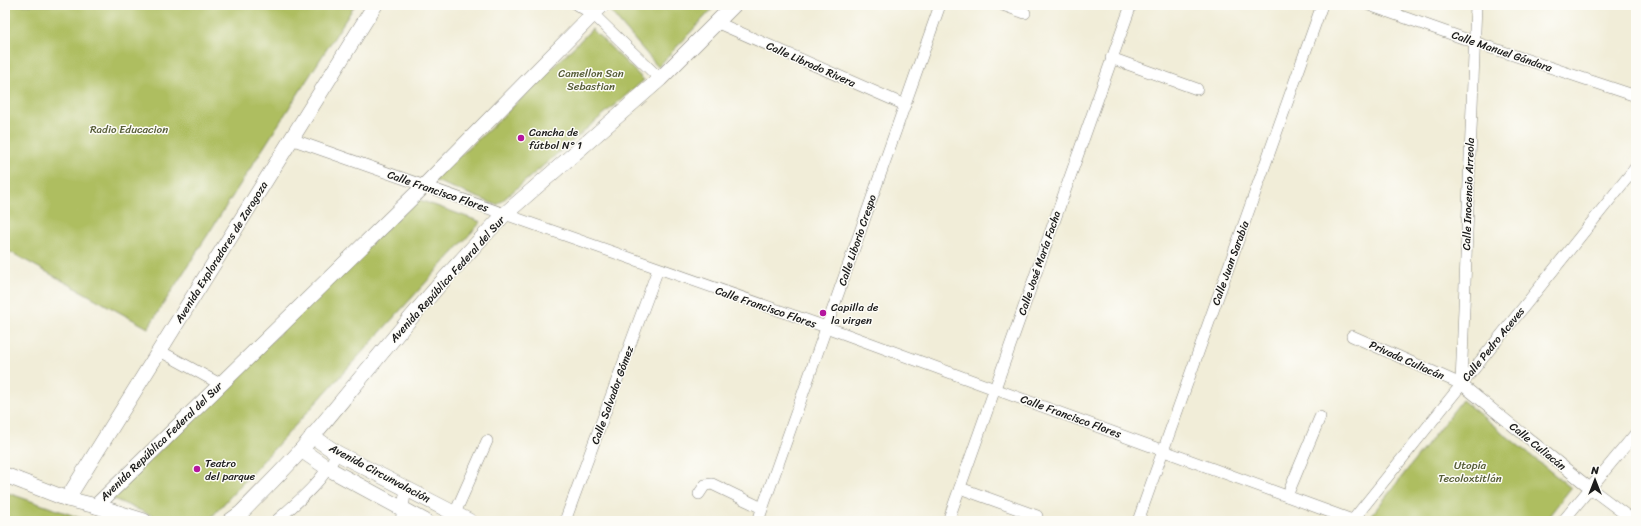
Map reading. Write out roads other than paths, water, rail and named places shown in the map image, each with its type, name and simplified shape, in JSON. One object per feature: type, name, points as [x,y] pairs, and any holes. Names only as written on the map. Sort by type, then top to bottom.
[{"type":"street","name":"Avenida Exploradores de Zaragoza","points":[[67,499],[375,5]]},
{"type":"street","points":[[577,5],[597,9],[660,79]]},
{"type":"street","name":"Avenida República Federal del Sur","points":[[230,521],[241,513],[301,450],[413,315],[505,214],[660,79],[718,23],[734,5]]},
{"type":"street","name":"Calle Liborio Crespo","points":[[758,521],[940,5]]},
{"type":"street","points":[[1003,5],[1025,13]]},
{"type":"street","name":"Calle José María Facha","points":[[948,521],[1131,5]]},
{"type":"street","name":"Calle Juan Sarabia","points":[[1138,521],[1322,5]]},
{"type":"street","name":"Calle Manuel Gándara","points":[[1369,5],[1636,96]]},
{"type":"street","name":"Calle Inocencio Arreola","points":[[1461,384],[1476,5]]},
{"type":"street","name":"Avenida República Federal del Sur","points":[[96,506],[424,186],[597,9]]},
{"type":"street","name":"Calle Librado Rivera","points":[[718,23],[905,105]]},
{"type":"street","points":[[1111,58],[1197,89]]},
{"type":"street","name":"Calle Francisco Flores","points":[[291,139],[826,327],[995,388],[1352,521]]},
{"type":"street","name":"Calle Pedro Aceves","points":[[1352,521],[1636,167]]},
{"type":"street","name":"Calle Salvador Gómez","points":[[565,521],[658,269]]},
{"type":"street","name":"Privada Culiacán","points":[[1352,336],[1461,384]]},
{"type":"street","points":[[160,351],[220,384]]},
{"type":"street","name":"Calle Culiacán","points":[[1461,384],[1590,488],[1634,521]]},
{"type":"street","points":[[1286,496],[1320,416]]},
{"type":"street","points":[[1562,521],[1636,433]]},
{"type":"street","name":"Avenida Circunvalación","points":[[312,436],[337,453],[469,521]]},
{"type":"street","points":[[455,513],[487,441]]},
{"type":"street","name":"Avenida Circunvalación","points":[[301,450],[329,470],[402,515],[425,521]]},
{"type":"street","points":[[276,521],[329,470],[337,453]]},
{"type":"street","name":"Avenida República Federal del Sur","points":[[5,475],[67,499],[96,506],[144,521]]},
{"type":"street","points":[[699,494],[705,485],[712,484],[762,508]]},
{"type":"street","points":[[402,515],[406,488]]},
{"type":"street","points":[[960,488],[1037,516]]},
{"type":"place","name":"Cancha de fútbol N° 1","points":[[521,138]]},
{"type":"place","name":"Capilla de la virgen","points":[[823,313]]},
{"type":"place","name":"Teatro del parque","points":[[197,469]]},
{"type":"park label","name":"Camellon San Sebastian","points":[[591,79]]},
{"type":"park label","name":"Radio Educacion","points":[[129,129]]},
{"type":"park label","name":"Utopía Tecoloxtitlán","points":[[1470,471]]}]
